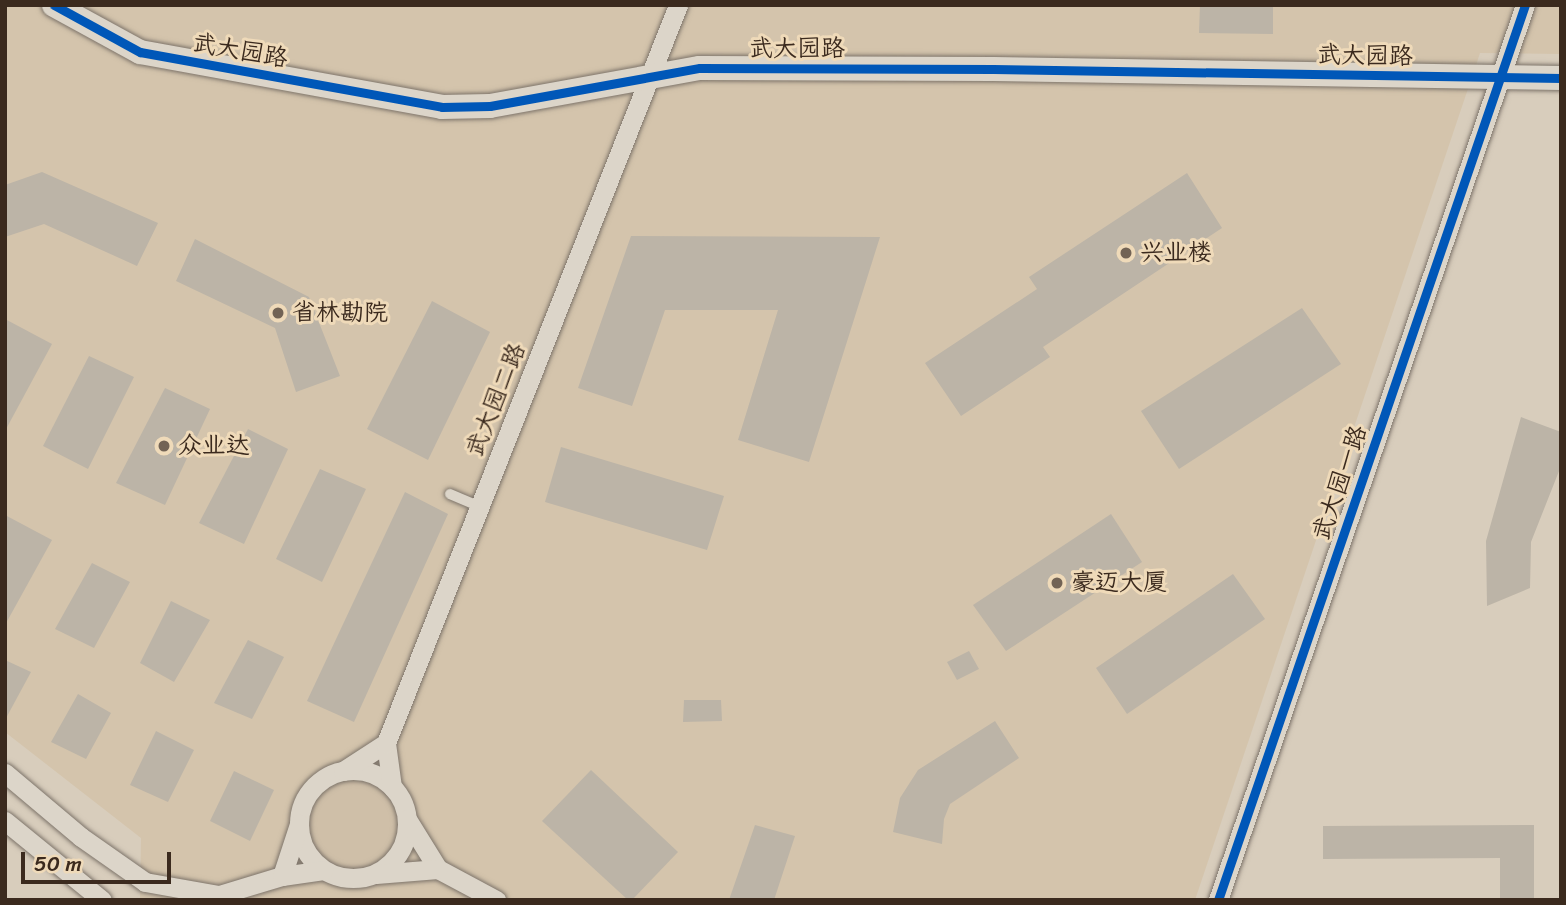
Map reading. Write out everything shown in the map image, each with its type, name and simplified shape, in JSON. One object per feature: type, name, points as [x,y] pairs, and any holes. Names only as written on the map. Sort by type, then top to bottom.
[{"type":"street","name":"武大园路","points":[[54,5],[140,52],[442,107],[490,106],[700,68],[993,68],[1561,78]]},
{"type":"street","name":"武大园二路","points":[[386,743],[678,5]]},
{"type":"street","name":"武大园一路","points":[[1218,900],[1525,5]]},
{"type":"street","points":[[282,876],[303,806],[312,790],[325,778],[342,772],[386,743],[392,787]]},
{"type":"street","points":[[342,772],[360,771],[377,776],[392,787],[402,802],[407,819],[438,869],[496,900]]},
{"type":"street","points":[[5,772],[81,837],[145,882],[219,895],[282,876],[324,870]]},
{"type":"street","points":[[374,874],[388,865],[400,852],[406,836],[407,819]]},
{"type":"street","points":[[5,821],[102,900]]},
{"type":"street","points":[[299,824],[306,850],[324,870],[340,877],[357,878],[438,869]]},
{"type":"lane","points":[[450,494],[480,507]]},
{"type":"shaded area","points":[[5,5],[1561,5],[1561,54],[1480,53],[1195,900],[140,900],[141,838],[5,732]]},
{"type":"shaded area","points":[[353,780],[370,784],[385,793],[394,808],[398,825],[394,842],[385,857],[370,866],[353,870],[336,866],[321,857],[312,842],[308,825],[312,808],[321,793],[336,784]]},
{"type":"building","points":[[1200,5],[1273,5],[1273,34],[1199,33]]},
{"type":"building","points":[[42,172],[158,223],[137,266],[44,224],[5,237],[5,185]]},
{"type":"building","points":[[1187,173],[1222,228],[1043,347],[1050,357],[961,416],[925,363],[1037,289],[1029,277]]},
{"type":"building","points":[[631,236],[880,237],[809,462],[738,440],[778,310],[665,310],[632,406],[578,388]]},
{"type":"building","name":"省林勘院","points":[[195,239],[309,297],[340,376],[296,392],[275,328],[176,281]]},
{"type":"building","points":[[432,301],[490,332],[428,460],[367,429]]},
{"type":"building","points":[[1302,308],[1341,364],[1179,469],[1141,411]]},
{"type":"building","points":[[5,319],[52,344],[5,431]]},
{"type":"building","points":[[89,356],[134,377],[88,469],[43,446]]},
{"type":"building","name":"众业达","points":[[165,388],[210,409],[165,505],[116,483]]},
{"type":"building","points":[[1521,417],[1561,432],[1561,466],[1531,542],[1530,588],[1487,606],[1486,541]]},
{"type":"building","points":[[248,429],[288,449],[244,544],[199,523]]},
{"type":"building","points":[[561,447],[724,496],[707,550],[545,502]]},
{"type":"building","points":[[320,469],[366,489],[322,582],[276,559]]},
{"type":"building","points":[[405,492],[448,514],[354,722],[307,701]]},
{"type":"building","name":"豪迈大厦","points":[[1111,514],[1142,562],[1006,651],[973,605]]},
{"type":"building","points":[[5,515],[52,540],[5,625]]},
{"type":"building","points":[[92,563],[130,582],[94,648],[55,629]]},
{"type":"building","points":[[1233,574],[1265,619],[1127,714],[1096,668]]},
{"type":"building","points":[[171,601],[210,620],[174,682],[140,663]]},
{"type":"building","points":[[248,640],[284,657],[252,719],[214,703]]},
{"type":"building","points":[[969,651],[979,669],[957,680],[947,662]]},
{"type":"building","points":[[5,660],[31,672],[5,720]]},
{"type":"building","points":[[78,694],[111,713],[86,759],[51,742]]},
{"type":"building","points":[[684,700],[721,700],[722,721],[683,722]]},
{"type":"building","points":[[995,721],[1019,758],[950,804],[944,819],[942,844],[893,832],[900,798],[918,770]]},
{"type":"building","points":[[156,731],[194,750],[168,802],[130,785]]},
{"type":"building","points":[[591,770],[678,852],[632,900],[628,900],[542,821]]},
{"type":"building","points":[[234,771],[274,790],[250,841],[210,821]]},
{"type":"building","points":[[755,825],[795,836],[774,900],[729,900]]},
{"type":"building","points":[[1534,825],[1534,900],[1500,900],[1500,858],[1323,859],[1323,826]]},
{"type":"cycle path","points":[[54,5],[140,52],[442,107],[490,106],[700,68],[993,69],[1561,78]]},
{"type":"cycle path","points":[[1218,900],[1525,5]]},
{"type":"place","name":"兴业楼","points":[[1126,253]]},
{"type":"place","name":"省林勘院","points":[[278,313]]},
{"type":"place","name":"众业达","points":[[164,446]]},
{"type":"place","name":"豪迈大厦","points":[[1057,583]]}]
